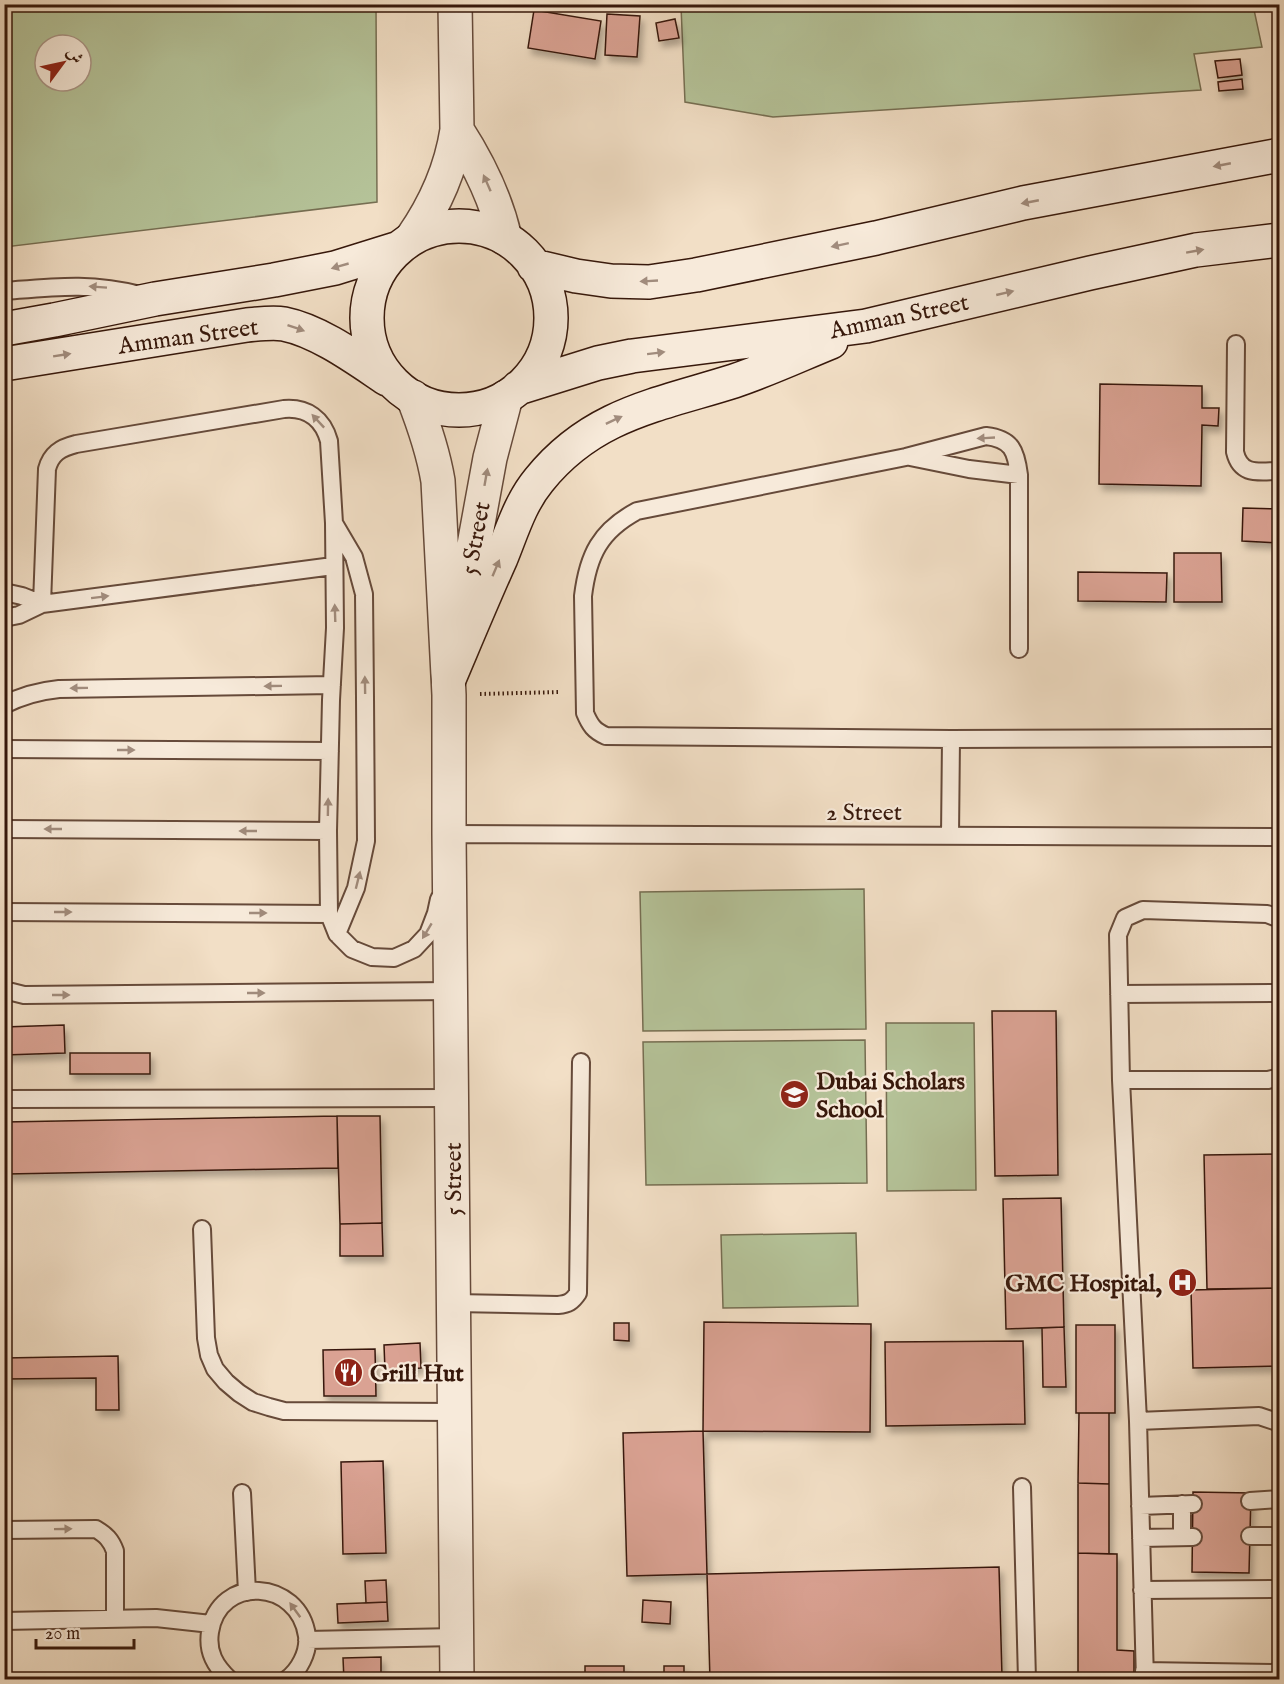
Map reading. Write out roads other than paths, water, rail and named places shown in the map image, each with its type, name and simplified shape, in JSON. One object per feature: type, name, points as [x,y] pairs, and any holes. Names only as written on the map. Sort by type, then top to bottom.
[{"type":"street","points":[[404,243],[435,228],[459,226],[483,229],[505,238],[521,250],[534,266],[544,285],[550,308],[550,330],[544,352],[533,372],[512,393],[488,405],[470,409],[450,409],[431,405],[403,390],[379,363],[369,339],[367,315],[370,291],[381,269],[404,243],[423,222],[441,187],[454,149],[457,130],[455,4]]},
{"type":"street","points":[[457,130],[482,171],[500,215],[505,238]]},
{"type":"street","points":[[534,266],[610,281],[649,282],[684,277],[876,238],[1023,203],[1280,155]]},
{"type":"street","name":"Amman Street","points":[[512,393],[598,363],[632,356],[866,326],[1196,250],[1280,240]]},
{"type":"street","name":"Amman Street","points":[[4,329],[155,298],[274,280],[335,268],[404,243]]},
{"type":"street","name":"Amman Street","points":[[4,364],[247,325],[283,324],[310,333],[355,358],[403,390]]},
{"type":"street","points":[[449,687],[515,519],[538,482],[563,454],[586,436],[613,420],[649,406],[751,375],[866,326]]},
{"type":"street","name":"5 Street","points":[[403,390],[431,446],[438,481],[449,687],[457,1680]]},
{"type":"street","name":"5 Street","points":[[449,687],[490,458],[512,393]]},
{"type":"lane","points":[[4,291],[79,285],[113,288],[155,298]]},
{"type":"lane","points":[[1236,344],[1235,453],[1237,460],[1248,470],[1280,471]]},
{"type":"lane","points":[[42,604],[47,469],[53,454],[68,446],[284,409],[304,410],[321,423],[329,441],[334,523],[335,628],[328,831],[329,914],[337,934],[352,949],[372,957],[394,958],[414,949],[428,934],[436,913],[449,834]]},
{"type":"lane","points":[[1019,649],[1019,476],[1017,459],[1011,446],[999,438],[986,436],[906,457],[637,511],[621,519],[607,532],[596,548],[585,579],[583,596],[585,713],[596,732],[606,736],[951,739],[1280,738]]},
{"type":"lane","points":[[906,457],[1019,476]]},
{"type":"lane","points":[[334,523],[354,557],[362,584],[366,698],[366,841],[356,888],[337,934]]},
{"type":"lane","points":[[4,618],[19,615],[42,604],[333,566]]},
{"type":"lane","points":[[4,592],[42,604]]},
{"type":"lane","points":[[4,705],[19,697],[39,691],[59,689],[332,685]]},
{"type":"lane","points":[[950,836],[951,739]]},
{"type":"lane","points":[[4,749],[330,751]]},
{"type":"lane","points":[[4,829],[328,831]]},
{"type":"lane","name":"2 Street","points":[[449,834],[1280,837]]},
{"type":"lane","points":[[1280,918],[1256,913],[1143,910],[1125,918],[1118,935],[1121,1080],[1138,1421],[1144,1675],[1280,1673]]},
{"type":"lane","points":[[4,912],[329,914]]},
{"type":"lane","points":[[4,988],[24,995],[452,991]]},
{"type":"lane","points":[[1119,994],[1280,993]]},
{"type":"lane","points":[[454,1303],[566,1305],[573,1301],[578,1293],[581,1062]]},
{"type":"lane","points":[[1121,1080],[1268,1080],[1280,1077]]},
{"type":"lane","points":[[4,1099],[453,1098]]},
{"type":"lane","points":[[202,1229],[206,1338],[209,1355],[215,1369],[239,1394],[253,1402],[284,1411],[455,1412]]},
{"type":"lane","points":[[1138,1421],[1259,1416],[1280,1424]]},
{"type":"lane","points":[[1022,1487],[1028,1680]]},
{"type":"lane","points":[[242,1493],[247,1592]]},
{"type":"lane","points":[[1250,1501],[1280,1499]]},
{"type":"lane","points":[[1140,1506],[1188,1504],[1188,1537],[1141,1538]]},
{"type":"lane","points":[[4,1530],[96,1529],[105,1534],[112,1542],[115,1551],[115,1618]]},
{"type":"lane","points":[[1250,1536],[1280,1536]]},
{"type":"lane","points":[[1143,1590],[1280,1589]]},
{"type":"lane","points":[[230,1680],[220,1671],[212,1656],[209,1640],[211,1624],[217,1612],[235,1596],[261,1590],[276,1594],[288,1601],[298,1612],[305,1625],[307,1640],[305,1654],[299,1667],[286,1680]]},
{"type":"lane","points":[[4,1620],[172,1618],[211,1624]]},
{"type":"lane","points":[[307,1640],[456,1637]]},
{"type":"lane","points":[[1258,1672],[1280,1661]]},
{"type":"place","name":"Dubai Scholars School","points":[[795,1095]]},
{"type":"place","name":"GMC Hospital,","points":[[1183,1283]]},
{"type":"place","name":"Grill Hut","points":[[349,1373]]}]
